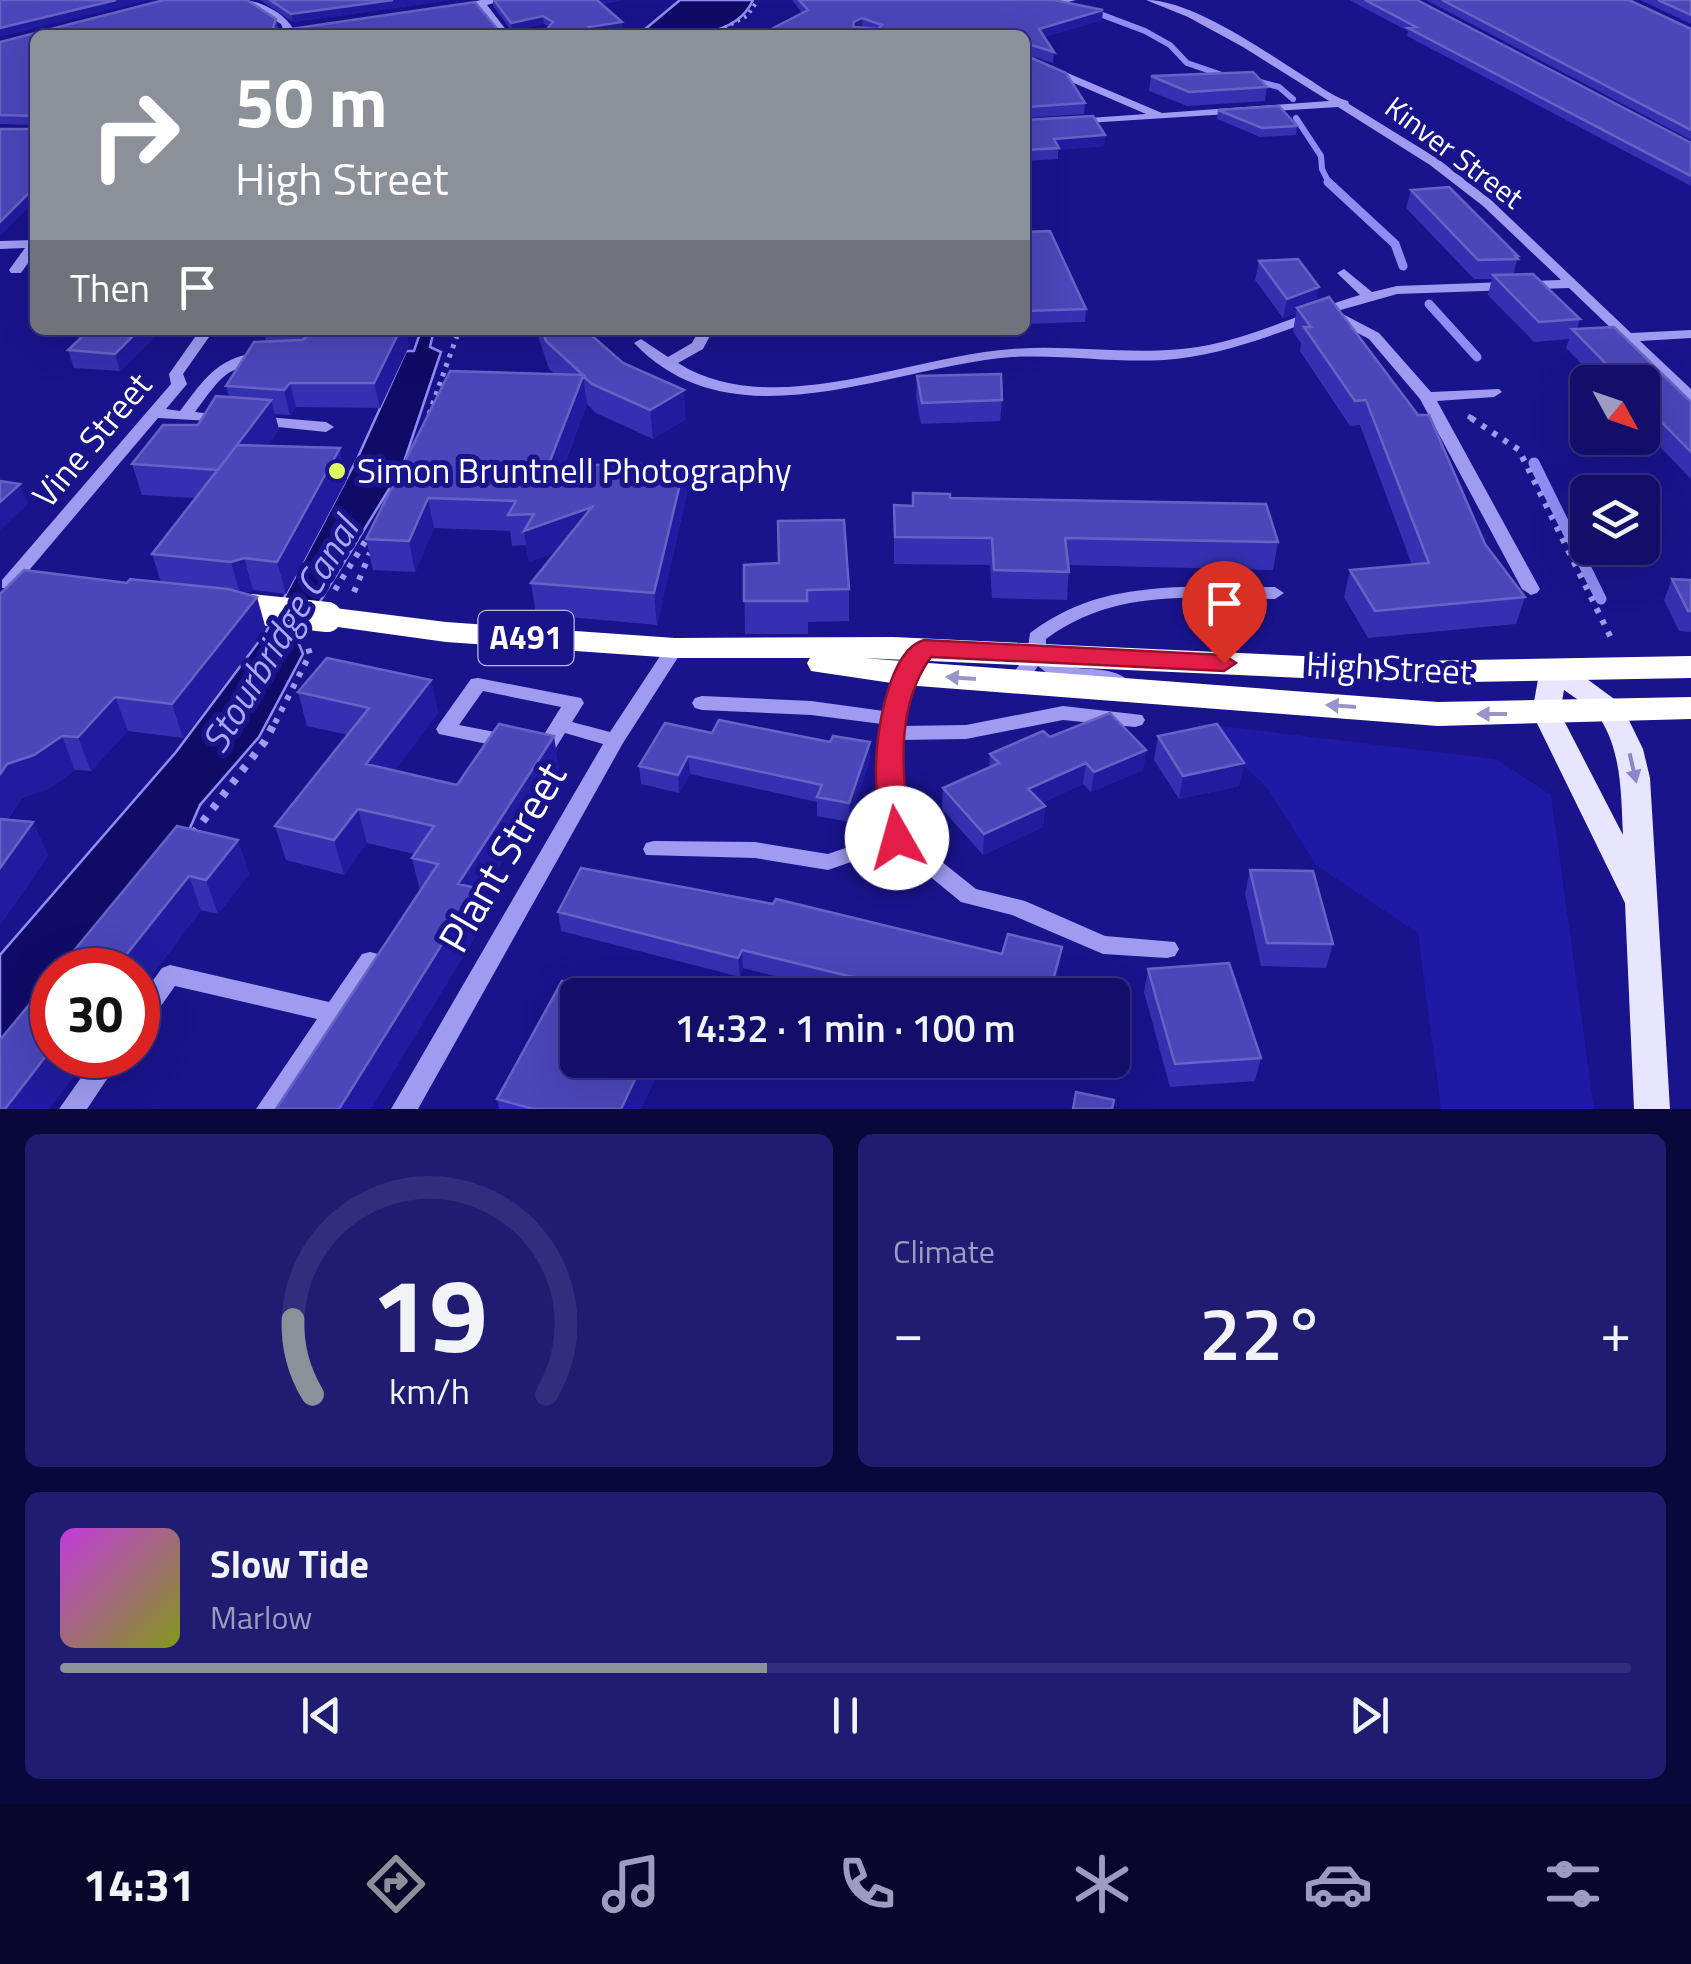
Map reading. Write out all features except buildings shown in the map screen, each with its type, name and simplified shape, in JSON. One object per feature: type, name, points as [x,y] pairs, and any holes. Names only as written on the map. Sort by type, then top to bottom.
[{"type":"highway","points":[[4,584],[46,588]]},
{"type":"highway","name":"High Street","points":[[214,605],[328,613],[446,632],[675,648],[845,647],[1135,706],[1438,714],[1691,708]]},
{"type":"highway","name":"High Street","points":[[726,649],[915,661],[1036,654],[1412,672],[1691,667]]},
{"type":"main road","points":[[1639,899],[1546,714],[1554,668],[1611,711],[1628,749],[1639,795],[1639,899],[1652,1109]]},
{"type":"street","points":[[246,0],[284,22],[286,30]]},
{"type":"street","points":[[442,8],[499,0]]},
{"type":"street","points":[[1030,0],[1071,0]]},
{"type":"street","name":"Kinver Street","points":[[1151,0],[1192,15],[1344,103],[1474,193],[1691,396]]},
{"type":"street","points":[[480,3],[501,30]]},
{"type":"street","points":[[293,30],[308,26]]},
{"type":"street","points":[[1030,60],[1162,117]]},
{"type":"street","points":[[1066,122],[1344,103]]},
{"type":"street","points":[[0,245],[30,244]]},
{"type":"street","points":[[16,270],[30,251]]},
{"type":"street","points":[[1344,273],[1369,296]]},
{"type":"street","points":[[640,343],[690,377],[733,389],[799,388],[1014,353],[1188,353],[1259,336],[1369,296],[1397,290],[1574,284]]},
{"type":"street","points":[[1326,311],[1374,336],[1432,397],[1531,589]]},
{"type":"street","points":[[1628,337],[1691,334]]},
{"type":"street","name":"Vine Street","points":[[4,584],[179,384],[176,374],[204,335]]},
{"type":"street","points":[[668,363],[698,346],[704,335]]},
{"type":"street","points":[[184,416],[225,364],[241,358],[286,358]]},
{"type":"street","points":[[1432,397],[1494,392]]},
{"type":"street","points":[[154,413],[326,427]]},
{"type":"street","points":[[1016,683],[1036,654],[1037,636],[1054,621],[1115,596],[1275,594]]},
{"type":"street","name":"Plant Street","points":[[404,1109],[615,740],[675,648]]},
{"type":"street","points":[[1036,654],[1054,670],[1102,674],[1135,706]]},
{"type":"street","points":[[915,661],[893,726],[889,769],[897,838],[969,896],[1017,906],[1103,945],[1119,949],[1167,948]]},
{"type":"street","points":[[478,684],[574,703],[559,725],[545,749],[446,729],[478,684]]},
{"type":"street","points":[[702,703],[812,708],[893,726],[966,732],[1063,713],[1135,706]]},
{"type":"street","points":[[559,725],[615,740]]},
{"type":"street","points":[[654,848],[756,850],[828,862],[897,838]]},
{"type":"street","points":[[268,1109],[370,961]]},
{"type":"street","points":[[160,988],[170,974],[333,1013]]},
{"type":"street","points":[[72,1109],[95,1078]]},
{"type":"path","points":[[720,30],[746,16],[758,0]]},
{"type":"path","points":[[428,418],[456,335]]},
{"type":"path","points":[[1432,397],[1519,450],[1615,647]]},
{"type":"path","points":[[183,847],[266,741],[328,613],[372,532],[370,556],[328,613]]},
{"type":"shaded area","points":[[1196,723],[1496,759],[1551,795],[1594,1109],[1441,1109],[1418,933],[1316,865],[1266,786]]},
{"type":"water","points":[[680,0],[753,0],[744,14],[718,30],[644,30]]},
{"type":"water","name":"Stourbridge Canal","points":[[419,335],[433,335],[430,347],[441,352],[402,468],[297,639],[303,654],[259,737],[200,805],[187,835],[81,948],[30,948],[30,1006],[0,1042],[0,955],[176,752],[266,632],[358,457],[406,351],[414,351]]},
{"type":"waterway","points":[[1092,11],[1145,31],[1170,45],[1187,63],[1225,76]]},
{"type":"waterway","points":[[1248,79],[1279,87],[1293,99]]},
{"type":"waterway","points":[[1296,118],[1321,156],[1329,183]]},
{"type":"waterway","points":[[1329,183],[1395,244],[1403,266]]},
{"type":"waterway","points":[[1429,304],[1477,357]]},
{"type":"waterway","points":[[1534,463],[1601,599]]},
{"type":"place","name":"Simon Bruntnell Photography","points":[[337,471]]},
{"type":"route","points":[[897,838],[889,769],[893,724],[905,674],[924,648],[1224,663]]}]
